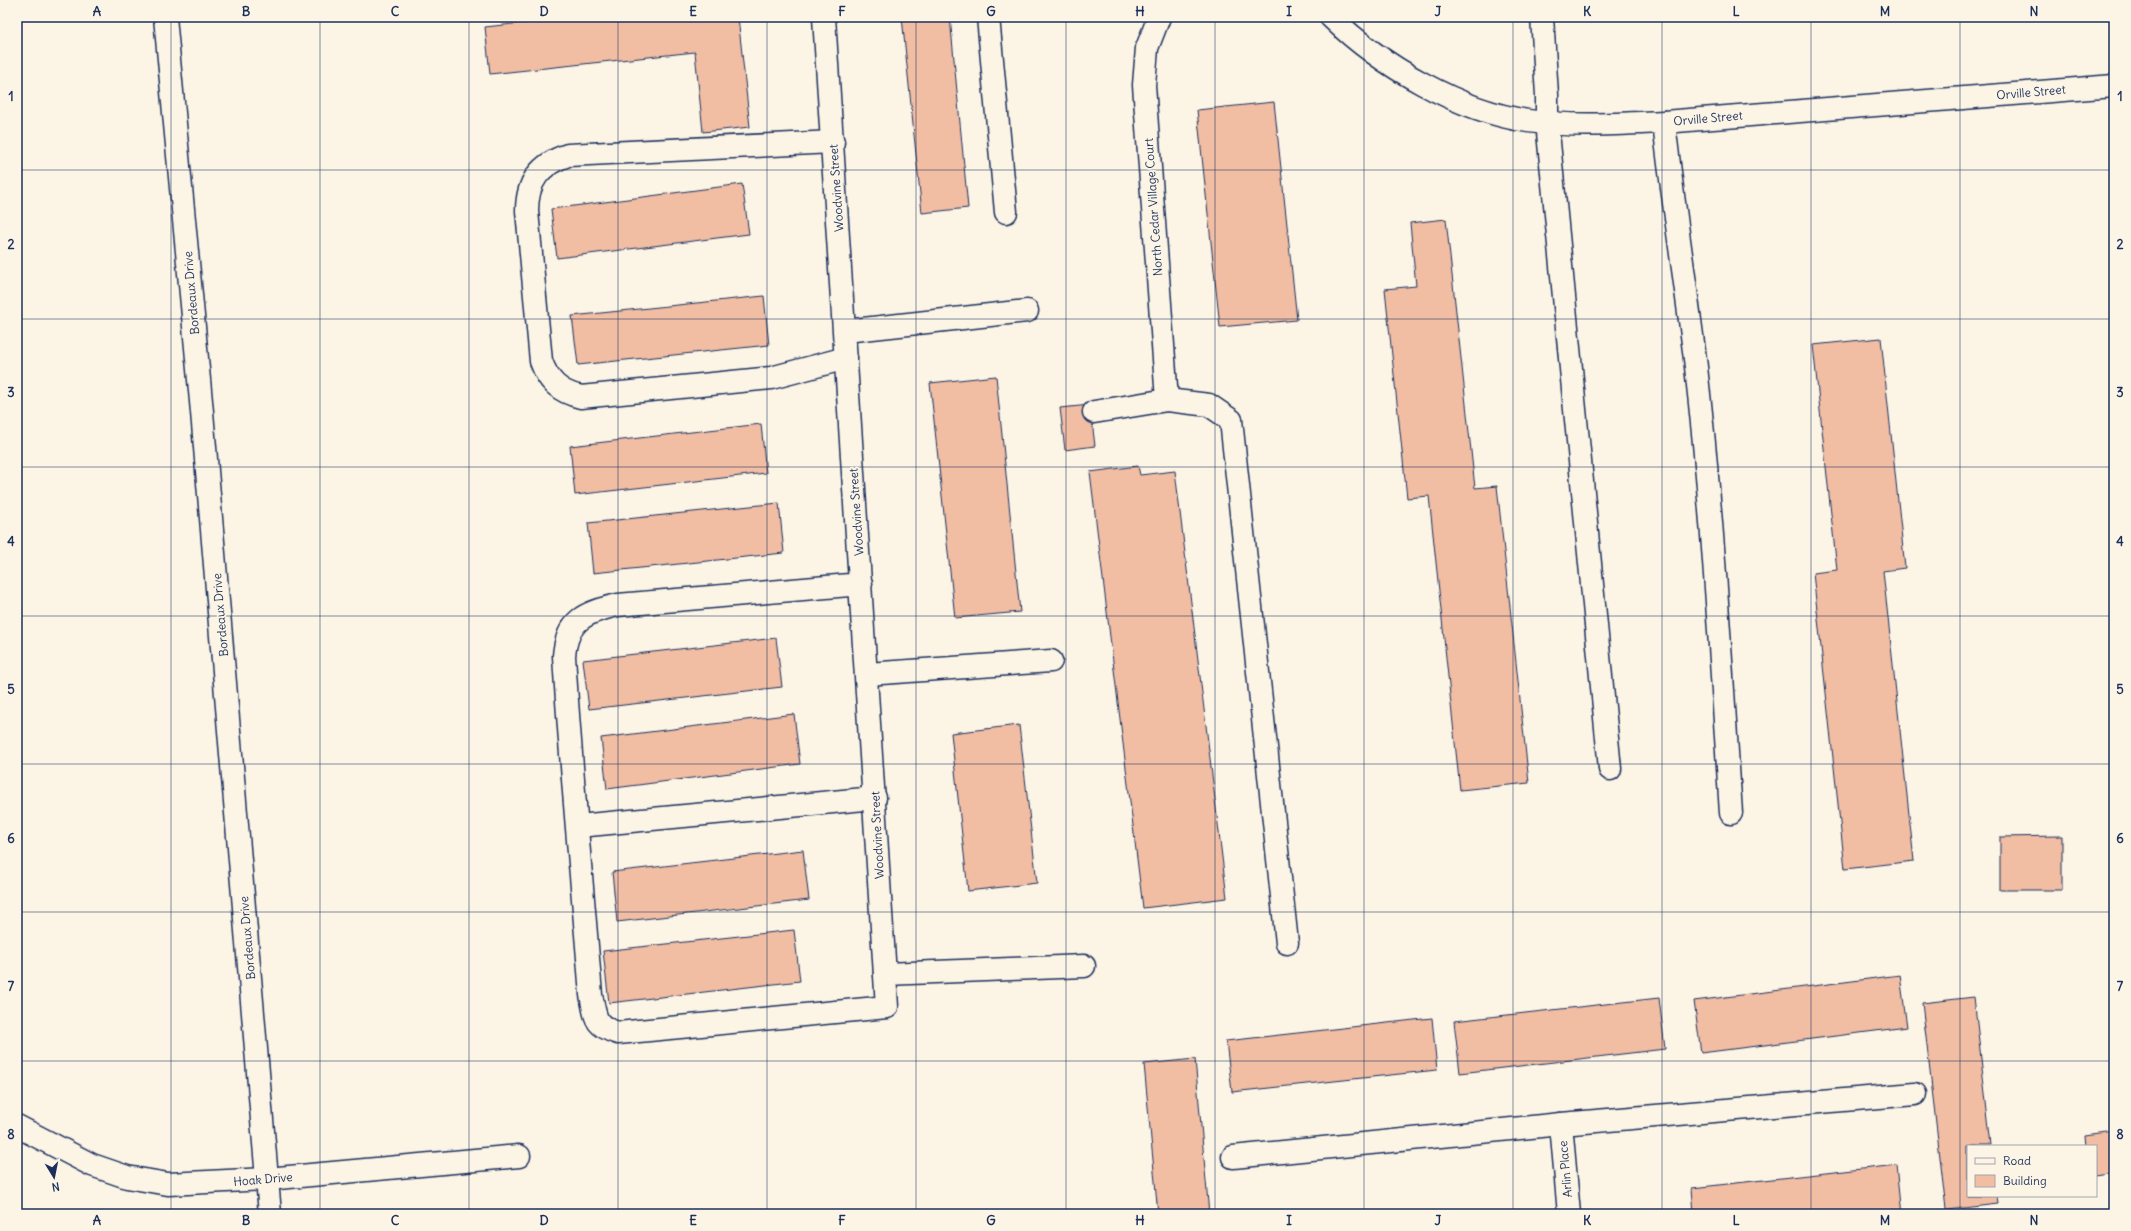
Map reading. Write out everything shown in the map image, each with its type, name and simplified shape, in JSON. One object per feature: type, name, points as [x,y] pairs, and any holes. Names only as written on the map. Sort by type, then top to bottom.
[{"type":"street","name":"Bordeaux Drive","points":[[165,17],[202,412],[270,1214]]},
{"type":"street","name":"Woodvine Street","points":[[578,826],[591,996],[596,1020],[604,1028],[618,1033],[888,1007],[861,584],[848,418],[845,331],[824,17]]},
{"type":"street","points":[[988,17],[1006,212]]},
{"type":"street","name":"North Cedar Village Court","points":[[1159,17],[1147,48],[1144,85],[1166,400]]},
{"type":"street","name":"Orville Street","points":[[1331,17],[1388,64],[1431,88],[1456,100],[1492,113],[1528,121],[1593,126],[1664,122],[2114,86]]},
{"type":"street","points":[[1542,17],[1547,95],[1547,122],[1610,769]]},
{"type":"street","points":[[1664,122],[1675,220],[1696,368],[1715,582],[1731,813]]},
{"type":"street","points":[[833,142],[568,155],[552,160],[536,176],[527,196],[527,210],[541,360],[547,377],[569,394],[581,397],[771,378],[846,358]]},
{"type":"street","points":[[845,331],[1027,311]]},
{"type":"street","points":[[1094,412],[1166,400],[1209,405],[1231,420],[1287,943]]},
{"type":"street","points":[[861,584],[618,605],[594,610],[582,617],[572,628],[565,644],[564,656],[571,768],[578,826],[875,798]]},
{"type":"street","points":[[867,674],[1051,661]]},
{"type":"street","points":[[885,974],[1084,966]]},
{"type":"street","points":[[1233,1157],[1561,1124],[1915,1094]]},
{"type":"street","name":"Arlin Place","points":[[1561,1124],[1569,1214]]},
{"type":"street","name":"Hoak Drive","points":[[17,1126],[92,1165],[128,1177],[168,1184],[267,1179],[520,1156]]},
{"type":"building","points":[[578,17],[738,17],[750,127],[703,132],[695,52],[490,74],[485,27]]},
{"type":"building","points":[[902,17],[950,17],[968,208],[922,213]]},
{"type":"building","points":[[1274,102],[1297,320],[1220,327],[1197,110]]},
{"type":"building","points":[[742,184],[749,234],[557,258],[551,209]]},
{"type":"building","points":[[1446,219],[1475,488],[1497,486],[1529,783],[1460,790],[1429,496],[1407,498],[1385,289],[1416,286],[1410,223]]},
{"type":"building","points":[[764,296],[769,345],[578,365],[572,316]]},
{"type":"building","points":[[1881,338],[1905,568],[1883,571],[1914,861],[1845,869],[1813,573],[1837,570],[1813,345]]},
{"type":"building","points":[[996,376],[1020,612],[955,618],[930,383]]},
{"type":"building","points":[[1090,405],[1095,446],[1065,450],[1060,408]]},
{"type":"building","points":[[761,424],[766,473],[575,495],[570,446]]},
{"type":"building","points":[[1138,466],[1140,475],[1175,471],[1227,898],[1143,908],[1090,472]]},
{"type":"building","points":[[779,503],[784,553],[593,573],[588,523]]},
{"type":"building","points":[[776,638],[782,687],[589,709],[583,660]]},
{"type":"building","points":[[794,714],[800,764],[607,789],[601,738]]},
{"type":"building","points":[[1019,725],[1037,883],[968,891],[951,733]]},
{"type":"building","points":[[2062,836],[2062,890],[2000,890],[2000,837]]},
{"type":"building","points":[[803,850],[809,900],[617,922],[612,872]]},
{"type":"building","points":[[794,930],[800,981],[609,1003],[603,951]]},
{"type":"building","points":[[1900,975],[1907,1027],[1701,1053],[1694,1001]]},
{"type":"building","points":[[1974,997],[1991,1145],[1967,1145],[1967,1197],[1997,1197],[1998,1203],[1946,1209],[1922,1003]]},
{"type":"building","points":[[1659,998],[1665,1049],[1460,1073],[1454,1021]]},
{"type":"building","points":[[1432,1018],[1437,1070],[1232,1092],[1226,1041]]},
{"type":"building","points":[[1195,1059],[1209,1214],[1158,1214],[1144,1064]]},
{"type":"building","points":[[2114,1132],[2114,1172],[2097,1175],[2097,1145],[2086,1145],[2085,1136]]},
{"type":"building","points":[[1897,1165],[1902,1214],[1694,1214],[1692,1188]]}]
